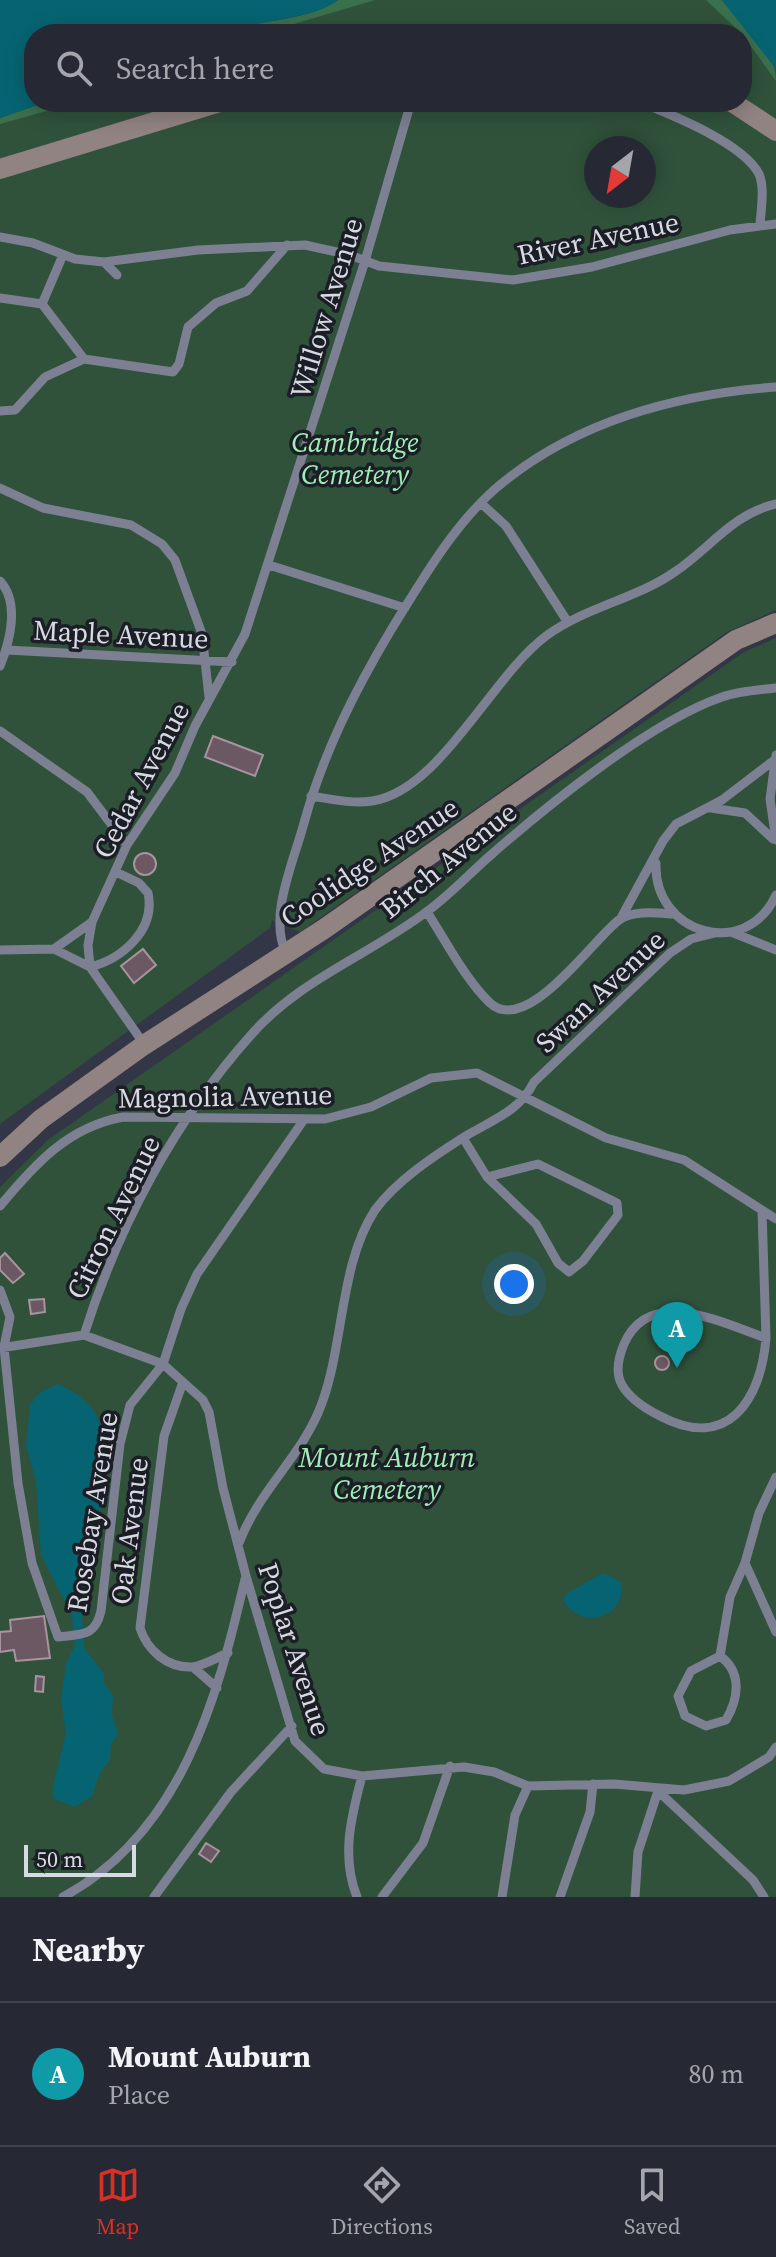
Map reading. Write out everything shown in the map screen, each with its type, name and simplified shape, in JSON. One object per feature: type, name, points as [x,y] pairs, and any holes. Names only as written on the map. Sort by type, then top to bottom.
[{"type":"street","points":[[0,169],[187,112]]},
{"type":"street","points":[[747,112],[776,131]]},
{"type":"street","name":"Coolidge Avenue","points":[[0,1157],[41,1119],[144,1045],[286,953],[736,640],[776,623]]},
{"type":"lane","name":"Willow Avenue","points":[[232,662],[269,565],[365,261],[408,112]]},
{"type":"lane","points":[[660,112],[726,145],[754,168],[760,177],[760,225]]},
{"type":"lane","name":"River Avenue","points":[[0,237],[33,243],[63,255],[104,262],[198,250],[287,245],[329,250],[365,261],[447,276],[536,278],[760,225],[776,224]]},
{"type":"lane","points":[[0,411],[15,410],[45,377],[84,359],[173,372],[179,364],[188,327],[216,303],[247,291],[287,245]]},
{"type":"lane","points":[[42,304],[63,255]]},
{"type":"lane","points":[[104,262],[117,275]]},
{"type":"lane","points":[[0,298],[42,304],[84,359]]},
{"type":"lane","points":[[286,953],[279,932],[281,914],[311,796],[345,712],[429,569],[482,504],[514,475],[576,435],[677,400],[776,387]]},
{"type":"lane","points":[[0,488],[43,508],[131,525],[162,544],[175,560],[202,634],[209,698]]},
{"type":"lane","points":[[482,504],[506,526],[567,621]]},
{"type":"lane","points":[[311,796],[371,801],[404,788],[444,751],[520,660],[567,621],[671,575],[730,525],[776,504]]},
{"type":"lane","points":[[269,565],[405,608]]},
{"type":"lane","points":[[0,581],[8,589],[11,616],[7,650],[0,666]]},
{"type":"lane","name":"Maple Avenue","points":[[7,650],[232,662]]},
{"type":"lane","name":"Cedar Avenue","points":[[92,922],[127,845],[175,773],[209,698],[232,662]]},
{"type":"lane","name":"Birch Avenue","points":[[186,1120],[236,1053],[285,1000],[329,969],[427,912],[537,817],[639,743],[707,703],[742,691],[774,691]]},
{"type":"lane","points":[[0,731],[87,792],[127,845]]},
{"type":"lane","points":[[427,912],[489,1002],[508,1011],[522,1007],[546,993],[621,918],[676,824],[707,809],[775,758]]},
{"type":"lane","points":[[775,758],[770,799],[776,843]]},
{"type":"lane","points":[[707,809],[720,807],[745,813],[765,828],[776,843]]},
{"type":"lane","points":[[658,851],[657,884],[673,914],[691,927],[715,933],[730,932],[761,917],[776,895]]},
{"type":"lane","points":[[90,967],[113,958],[135,941],[145,926],[148,893],[139,883],[116,872]]},
{"type":"lane","points":[[621,918],[643,913],[673,914]]},
{"type":"lane","points":[[90,967],[92,922]]},
{"type":"lane","points":[[54,949],[92,922]]},
{"type":"lane","points":[[730,932],[776,950]]},
{"type":"lane","name":"Swan Avenue","points":[[239,1543],[257,1502],[311,1430],[339,1342],[355,1254],[376,1210],[409,1178],[463,1138],[513,1111],[526,1098],[534,1082],[660,963],[691,939],[715,933]]},
{"type":"lane","points":[[0,950],[54,949],[90,967],[144,1045]]},
{"type":"lane","name":"Magnolia Avenue","points":[[0,1206],[42,1161],[75,1132],[94,1122],[123,1117],[303,1121],[345,1116],[431,1078],[477,1073],[606,1138],[684,1160],[776,1219]]},
{"type":"lane","name":"Citron Avenue","points":[[84,1335],[96,1297],[142,1194],[186,1120]]},
{"type":"lane","points":[[0,1290],[10,1317],[2,1347],[84,1335],[163,1364],[197,1274],[303,1121]]},
{"type":"lane","points":[[463,1138],[487,1177],[536,1224],[558,1263],[569,1272],[583,1261],[618,1215],[617,1203],[550,1167],[520,1167],[487,1177]]},
{"type":"lane","points":[[762,1211],[766,1338],[756,1391],[739,1412],[722,1423],[705,1427],[682,1426],[639,1403],[621,1384],[618,1373],[622,1349],[635,1324],[648,1315],[662,1311],[695,1315],[766,1338]]},
{"type":"lane","name":"Rosebay Avenue","points":[[2,1347],[18,1483],[32,1563],[58,1637],[87,1634],[97,1626],[125,1419],[130,1405],[163,1364]]},
{"type":"lane","name":"Poplar Avenue","points":[[163,1364],[209,1412],[223,1488],[246,1576],[295,1741],[311,1760],[339,1774],[362,1776]]},
{"type":"lane","name":"Oak Avenue","points":[[183,1382],[164,1436],[140,1628],[145,1644],[153,1653],[193,1667]]},
{"type":"lane","points":[[720,1656],[730,1597],[745,1563],[759,1513],[776,1477]]},
{"type":"lane","points":[[745,1563],[776,1632]]},
{"type":"lane","points":[[63,1897],[104,1872],[140,1833],[191,1758],[228,1653],[246,1576]]},
{"type":"lane","points":[[217,1688],[193,1667],[228,1653]]},
{"type":"lane","points":[[720,1656],[734,1672],[736,1699],[726,1720],[706,1726],[685,1716],[678,1696],[691,1671],[720,1656]]},
{"type":"lane","points":[[154,1897],[222,1803],[292,1726]]},
{"type":"lane","points":[[357,1897],[347,1857],[353,1809],[362,1776],[450,1766],[494,1772],[528,1786],[593,1784],[658,1791],[705,1787],[729,1781],[769,1757],[776,1747]]},
{"type":"lane","points":[[382,1897],[423,1843],[450,1766]]},
{"type":"lane","points":[[560,1897],[590,1812],[593,1784]]},
{"type":"lane","points":[[502,1897],[515,1815],[528,1786]]},
{"type":"lane","points":[[635,1897],[638,1852],[658,1791]]},
{"type":"lane","points":[[658,1791],[753,1880],[764,1897]]},
{"type":"green space","name":"Cambridge Cemetery","points":[[338,0],[722,0],[741,24],[253,24],[296,16]]},
{"type":"green space","points":[[338,0],[375,0],[294,24],[253,24],[296,16]]},
{"type":"green space","points":[[706,0],[722,0],[744,24],[731,24]]},
{"type":"green space","points":[[752,33],[770,58],[776,81],[752,48]]},
{"type":"green space","name":"Cambridge Cemetery","points":[[752,38],[776,69],[776,610],[727,632],[300,932],[272,920],[270,928],[0,1124],[0,118],[24,110],[752,112]]},
{"type":"green space","points":[[24,110],[43,112],[0,124],[0,118]]},
{"type":"green space","name":"Mount Auburn Cemetery","points":[[776,638],[776,1897],[0,1897],[0,1187],[48,1140],[744,652]]},
{"type":"water","points":[[0,0],[338,0],[312,12],[258,24],[24,24],[24,110],[0,118]]},
{"type":"water","points":[[722,0],[776,0],[776,69],[752,38],[752,24],[741,24]]},
{"type":"water","points":[[57,1384],[72,1391],[92,1408],[102,1431],[102,1497],[87,1609],[82,1617],[84,1648],[104,1674],[104,1682],[113,1697],[112,1715],[118,1734],[111,1745],[110,1760],[100,1773],[92,1796],[75,1807],[54,1799],[52,1791],[66,1733],[61,1700],[66,1664],[75,1646],[72,1616],[41,1555],[36,1481],[26,1446],[30,1406],[37,1395]]},
{"type":"water","points":[[603,1573],[621,1582],[617,1605],[610,1612],[590,1618],[571,1610],[563,1600],[566,1594]]},
{"type":"building","points":[[213,736],[263,755],[255,776],[205,757]]},
{"type":"building","points":[[145,853],[153,856],[156,864],[153,872],[145,875],[137,872],[134,864],[137,856]]},
{"type":"building","points":[[143,949],[156,965],[134,983],[121,966]]},
{"type":"building","points":[[5,1253],[24,1274],[13,1283],[0,1270],[0,1258]]},
{"type":"building","points":[[44,1299],[45,1312],[31,1314],[29,1300]]},
{"type":"building","points":[[662,1356],[669,1363],[662,1370],[655,1363]]},
{"type":"building","points":[[44,1616],[50,1658],[16,1661],[14,1650],[0,1652],[0,1632],[11,1631],[10,1620]]},
{"type":"building","points":[[36,1676],[44,1677],[43,1692],[35,1691]]},
{"type":"building","points":[[206,1843],[219,1851],[211,1862],[199,1854]]},
{"type":"place","name":"Mount Auburn","points":[[677,1368]]}]
